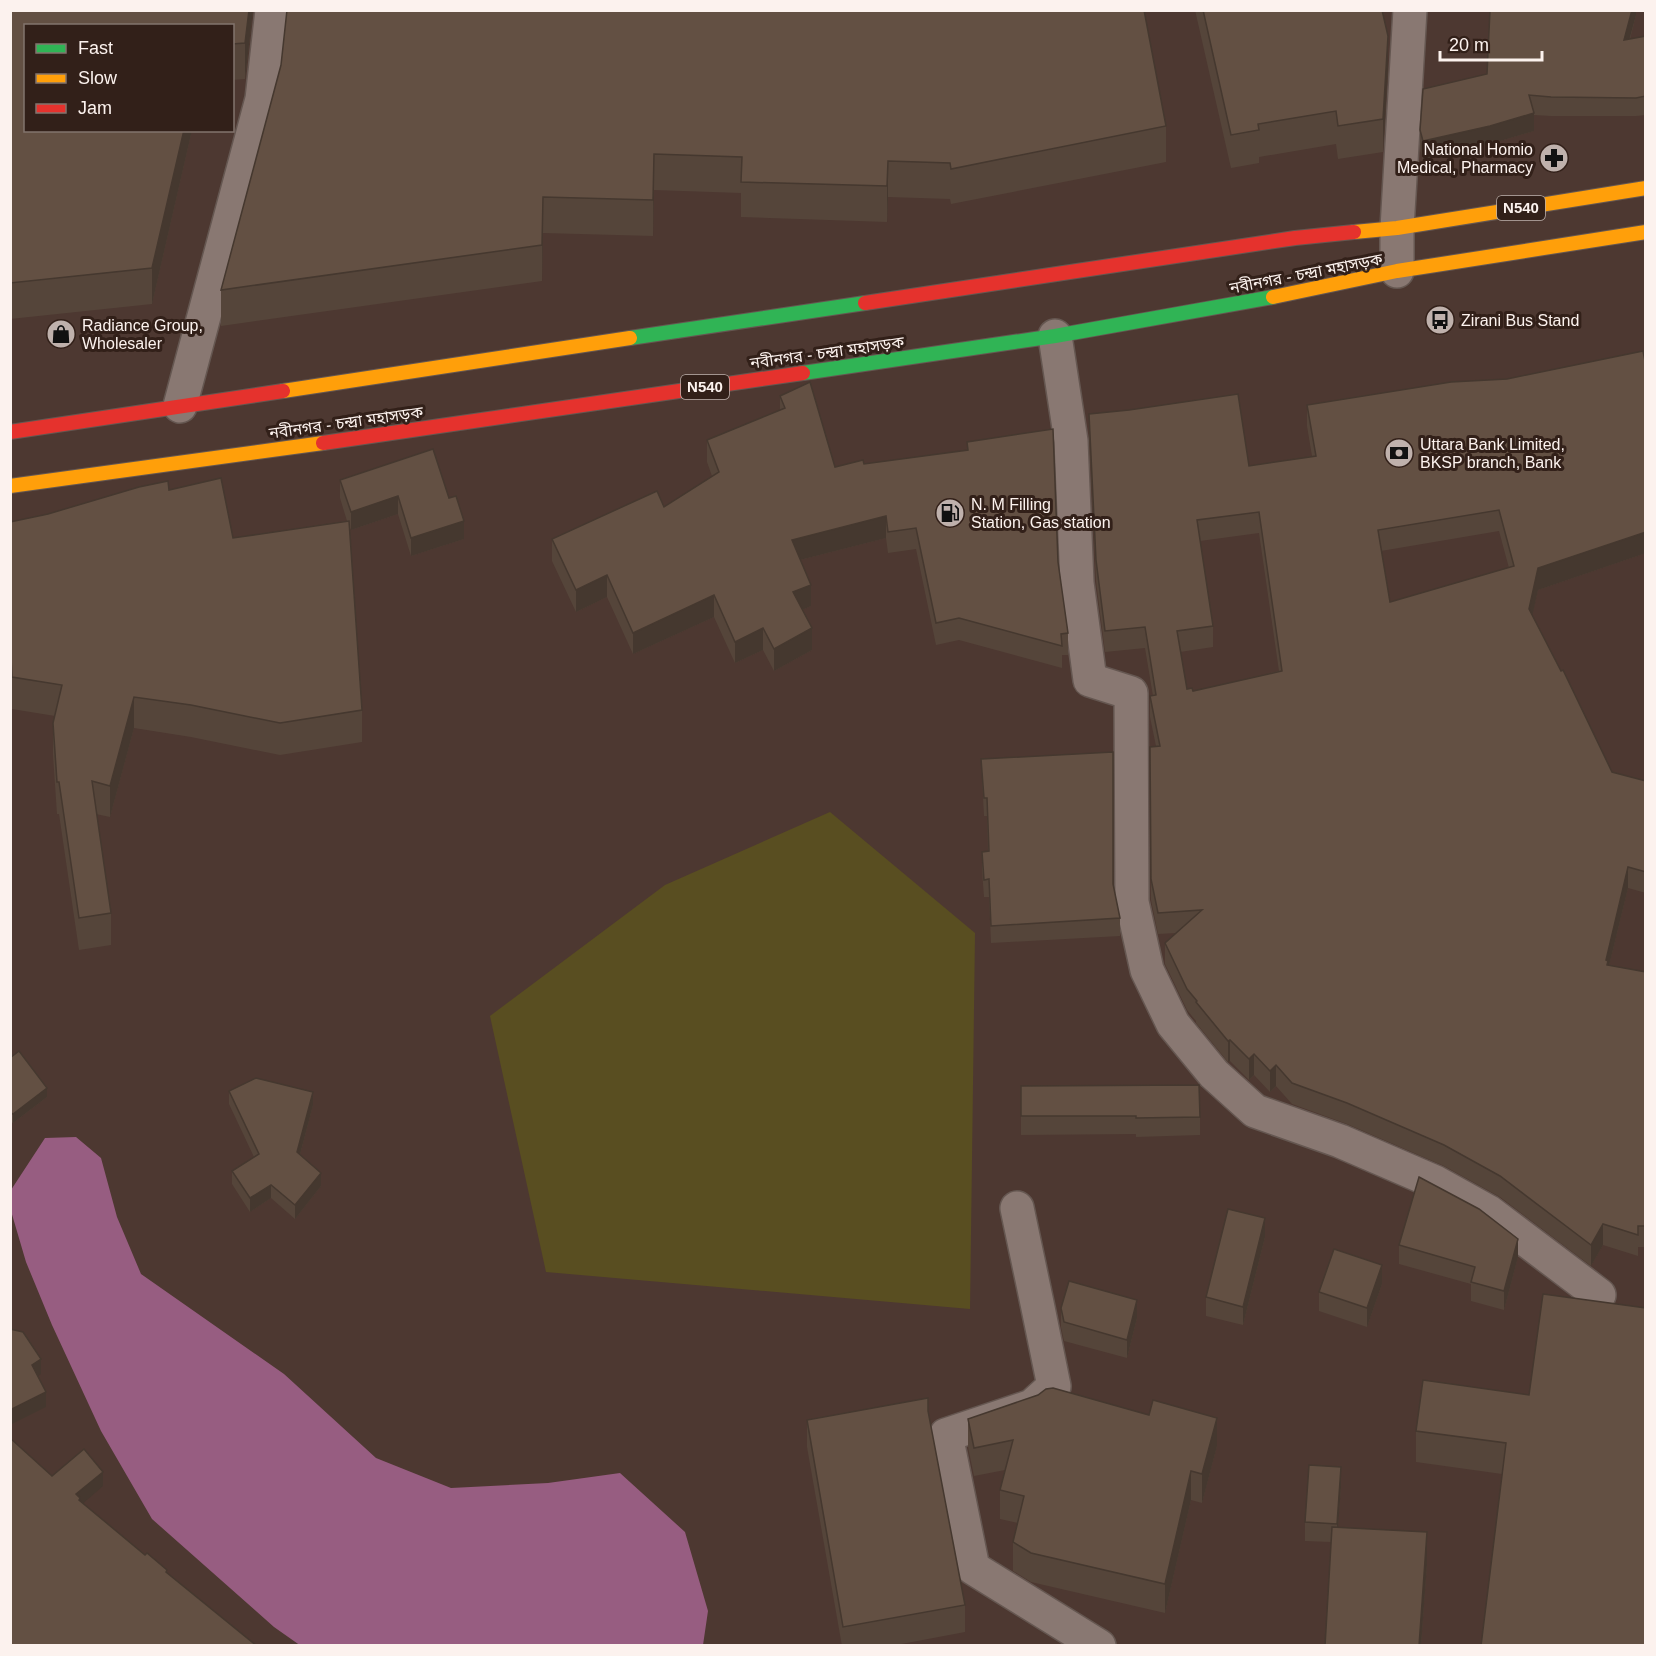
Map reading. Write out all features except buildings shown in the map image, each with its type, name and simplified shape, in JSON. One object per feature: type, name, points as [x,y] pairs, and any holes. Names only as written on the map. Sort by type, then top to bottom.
[{"type":"highway","name":"নবীনগর - চন্দ্রা মহাসড়ক","points":[[10,432],[1295,238],[1397,228],[1646,188]]},
{"type":"highway","name":"নবীনগর - চন্দ্রা মহাসড়ক","points":[[10,486],[1055,336],[1298,293],[1397,271],[1646,232]]},
{"type":"street","points":[[180,406],[262,99],[272,10]]},
{"type":"street","points":[[1397,271],[1397,228],[1410,10]]},
{"type":"street","points":[[1055,336],[1071,441],[1077,583],[1090,680],[1131,693],[1132,902],[1147,970],[1173,1024],[1214,1074],[1255,1111],[1340,1141],[1435,1182],[1489,1212],[1599,1295]]},
{"type":"street","points":[[1017,1208],[1054,1386],[1032,1406],[946,1435],[973,1568],[1099,1646]]},
{"type":"shaded area","points":[[830,812],[975,933],[970,1309],[546,1272],[490,1016],[665,885]]},
{"type":"shaded area","points":[[76,1137],[101,1158],[117,1217],[141,1274],[284,1374],[376,1458],[451,1488],[548,1483],[620,1473],[685,1532],[708,1611],[703,1645],[301,1646],[274,1627],[152,1519],[101,1431],[26,1262],[11,1211],[11,1190],[45,1138]]},
{"type":"traffic: fast","points":[[803,373],[1055,336],[1273,297]]},
{"type":"traffic: fast","points":[[630,338],[865,303]]},
{"type":"traffic: slow","points":[[1354,232],[1397,228],[1646,188]]},
{"type":"traffic: slow","points":[[1273,297],[1397,271],[1646,232]]},
{"type":"traffic: slow","points":[[283,391],[630,338]]},
{"type":"traffic: slow","points":[[10,486],[323,443]]},
{"type":"traffic: jam","points":[[865,303],[1295,238],[1354,232]]},
{"type":"traffic: jam","points":[[323,443],[803,373]]},
{"type":"traffic: jam","points":[[10,432],[283,391]]},
{"type":"place","name":"National Homio Medical, Pharmacy","points":[[1554,158]]},
{"type":"place","name":"Zirani Bus Stand","points":[[1440,320]]},
{"type":"place","name":"Radiance Group, Wholesaler","points":[[61,334]]},
{"type":"place","name":"Uttara Bank Limited, BKSP branch, Bank","points":[[1399,453]]},
{"type":"place","name":"N. M Filling Station, Gas station","points":[[950,513]]}]
